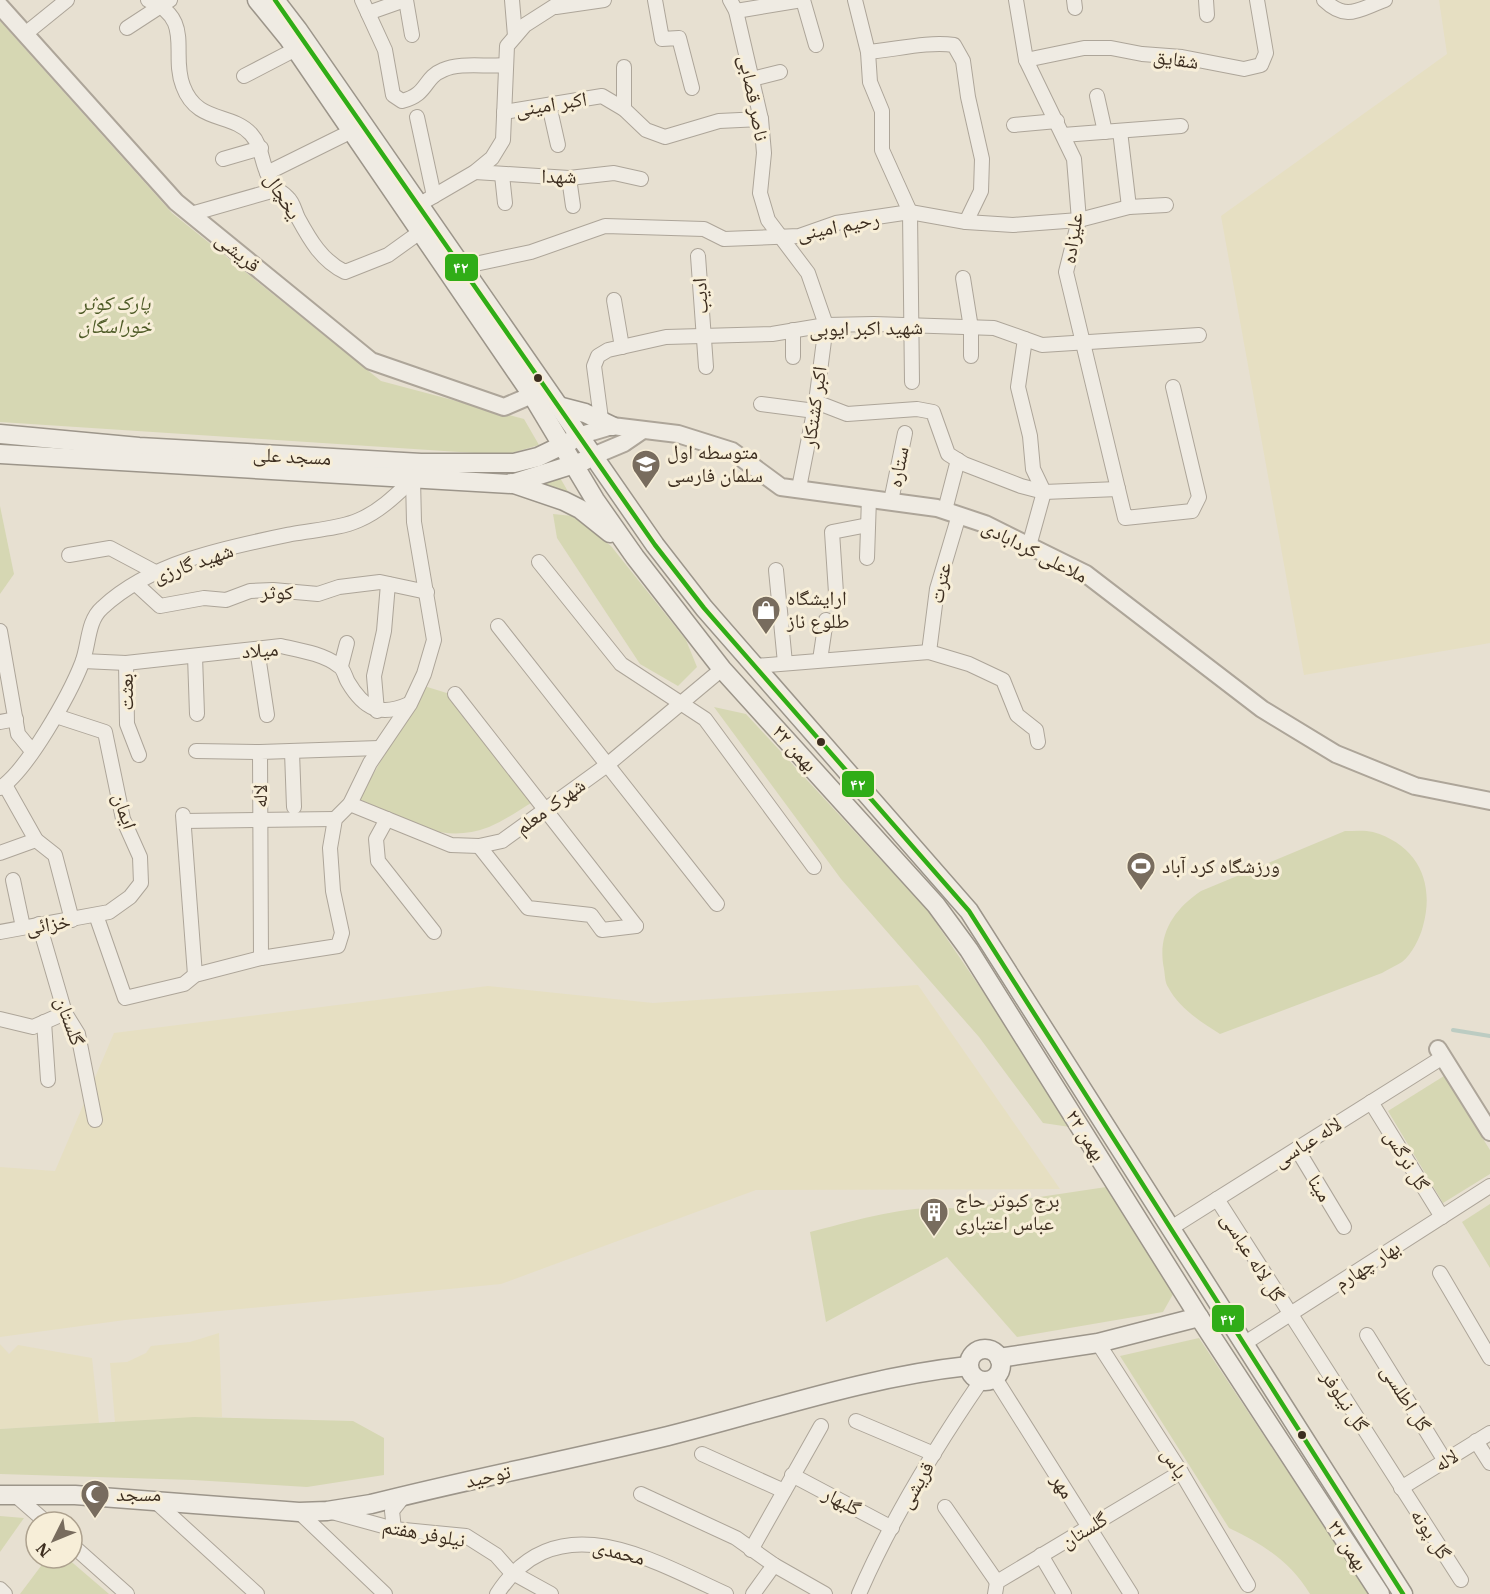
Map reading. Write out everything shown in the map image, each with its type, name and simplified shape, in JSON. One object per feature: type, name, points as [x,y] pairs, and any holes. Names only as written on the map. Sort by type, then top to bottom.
[{"type":"main road","name":"۲۲ بهمن","points":[[257,0],[296,49],[535,401],[570,441],[593,456],[655,545],[704,608],[961,902],[1172,1227],[1403,1594]]},
{"type":"main road","name":"۲۲ بهمن","points":[[274,0],[427,200],[461,267],[558,406],[570,441],[574,465],[635,557],[722,669],[943,914],[969,950],[1199,1317],[1380,1594]]},
{"type":"main road","points":[[535,401],[544,434],[538,457]]},
{"type":"main road","points":[[558,406],[607,423]]},
{"type":"main road","name":"مسجد علی","points":[[0,435],[139,456],[413,479],[511,484]]},
{"type":"main road","name":"مسجد علی","points":[[0,454],[507,463],[538,457],[570,441]]},
{"type":"main road","points":[[511,484],[574,465],[593,456]]},
{"type":"main road","points":[[507,463],[511,484]]},
{"type":"main road","points":[[511,484],[546,493],[580,509],[599,523],[635,557]]},
{"type":"main road","points":[[943,914],[961,902]]},
{"type":"main road","points":[[999,1358],[1098,1343],[1199,1317]]},
{"type":"main road","points":[[981,1349],[995,1352],[999,1358],[1001,1365],[988,1380],[975,1378],[968,1366],[970,1358],[981,1349]]},
{"type":"main road","name":"توحید","points":[[8,1495],[75,1495],[299,1512],[327,1511],[404,1496],[668,1436],[834,1390],[919,1371],[968,1366]]},
{"type":"street","points":[[26,34],[67,0]]},
{"type":"street","points":[[148,0],[166,3]]},
{"type":"street","points":[[412,35],[405,0],[365,6],[385,50],[393,95],[402,101],[418,97],[441,70],[457,66],[505,65]]},
{"type":"street","points":[[512,0],[515,36]]},
{"type":"street","points":[[417,117],[427,200],[475,172],[492,158],[503,140],[507,46],[515,36],[525,25],[560,4],[604,0]]},
{"type":"street","points":[[655,0],[662,39],[679,38],[692,88]]},
{"type":"street","points":[[733,6],[802,0],[816,45]]},
{"type":"street","points":[[855,0],[868,52],[870,82],[882,111],[882,150],[910,212],[912,382]]},
{"type":"street","name":"علیزاده","points":[[1016,0],[1026,60],[1074,159],[1079,220],[1066,272],[1125,518],[1192,511],[1199,497],[1173,387]]},
{"type":"street","points":[[1206,0],[1207,15]]},
{"type":"street","name":"شقایق","points":[[1026,60],[1084,48],[1111,48],[1142,54],[1182,57],[1244,69],[1261,65],[1266,52],[1257,0]]},
{"type":"street","points":[[1324,0],[1336,11],[1347,14],[1385,0]]},
{"type":"street","points":[[127,28],[166,3]]},
{"type":"street","name":"یخچال","points":[[166,3],[175,23],[180,51],[181,83],[190,102],[249,132],[261,148],[267,173],[275,190],[288,198],[311,242],[334,267],[345,272],[388,255],[420,232]]},
{"type":"street","name":"قریشی","points":[[0,6],[176,202],[371,361],[504,407],[535,401]]},
{"type":"street","name":"ناصر قصابی","points":[[733,6],[762,119],[764,153],[760,193],[768,220],[808,273],[826,325]]},
{"type":"street","points":[[868,52],[918,48],[938,43],[954,45],[963,61],[968,97],[982,159],[981,191],[966,222]]},
{"type":"street","points":[[244,76],[296,49]]},
{"type":"street","points":[[624,67],[624,109]]},
{"type":"street","points":[[752,79],[780,72]]},
{"type":"street","name":"اکبر امینی","points":[[504,112],[602,96],[624,109],[646,130],[665,137],[719,121],[762,119]]},
{"type":"street","points":[[1097,96],[1105,132]]},
{"type":"street","points":[[549,105],[558,145]]},
{"type":"street","points":[[1014,125],[1057,121]]},
{"type":"street","points":[[1063,135],[1181,126]]},
{"type":"street","points":[[1120,130],[1129,207]]},
{"type":"street","points":[[267,173],[352,131]]},
{"type":"street","points":[[223,159],[261,148]]},
{"type":"street","name":"شهدا","points":[[475,172],[569,177],[614,172],[641,179]]},
{"type":"street","points":[[502,175],[506,203]]},
{"type":"street","points":[[569,177],[573,206]]},
{"type":"street","points":[[191,214],[275,190]]},
{"type":"street","name":"رحیم امینی","points":[[461,267],[531,252],[605,226],[704,229],[724,239],[799,236],[836,223],[910,212],[966,222],[1013,225],[1079,220],[1129,207],[1166,205]]},
{"type":"street","name":"ادیب","points":[[698,256],[706,367]]},
{"type":"street","points":[[963,278],[971,328],[971,356]]},
{"type":"street","points":[[614,300],[622,347]]},
{"type":"street","name":"شهید اکبر ایوبی","points":[[607,423],[594,366],[598,356],[608,350],[666,337],[793,330],[826,325],[994,328],[1042,345],[1199,335]]},
{"type":"street","name":"اکبر کشتکار","points":[[799,488],[816,406],[826,325]]},
{"type":"street","points":[[793,330],[793,357]]},
{"type":"street","points":[[1025,339],[1018,387],[1030,436],[1033,469],[1044,492],[1029,546]]},
{"type":"street","points":[[761,404],[816,406],[847,414],[917,410],[933,412],[948,454],[958,460],[1021,486],[1044,492],[1118,489]]},
{"type":"street","points":[[570,441],[607,423]]},
{"type":"street","name":"ملاعلی کردابادی","points":[[607,423],[678,434],[732,451],[781,487],[891,501],[952,513],[985,524],[1086,574],[1262,709],[1336,754],[1415,786],[1490,801]]},
{"type":"street","points":[[593,456],[624,443],[643,429]]},
{"type":"street","name":"ستاره","points":[[891,501],[904,433]]},
{"type":"street","name":"عترت","points":[[929,652],[937,589],[952,513],[958,460]]},
{"type":"street","points":[[96,915],[125,998],[183,984],[195,975],[261,958],[338,946],[342,933],[333,891],[330,848],[335,819],[350,804],[379,748],[410,704],[424,674],[434,640],[414,522],[413,479]]},
{"type":"street","name":"شهید گارزی","points":[[2,787],[32,752],[56,716],[83,661],[88,634],[100,609],[136,584],[196,558],[357,521],[387,504],[413,479]]},
{"type":"street","points":[[867,558],[869,498]]},
{"type":"street","points":[[836,593],[832,532],[868,525]]},
{"type":"street","points":[[69,555],[110,548],[157,573]]},
{"type":"street","points":[[539,562],[621,664],[705,719],[814,867]]},
{"type":"street","points":[[776,570],[784,663]]},
{"type":"street","name":"کوثر","points":[[136,584],[160,606],[204,597],[226,600],[250,591],[273,590],[318,594],[339,587],[388,584],[427,592]]},
{"type":"street","points":[[377,711],[374,676],[384,631],[388,584]]},
{"type":"street","points":[[820,660],[826,620]]},
{"type":"street","points":[[498,626],[717,904]]},
{"type":"street","points":[[0,631],[18,734],[32,752]]},
{"type":"street","points":[[347,643],[341,666],[359,697],[377,711],[394,711],[410,704]]},
{"type":"street","name":"میلاد","points":[[83,661],[126,663],[281,646],[303,651],[341,666]]},
{"type":"street","points":[[257,649],[267,715]]},
{"type":"street","points":[[755,666],[929,652],[969,664],[1003,680],[1017,715],[1036,730],[1038,742]]},
{"type":"street","points":[[195,656],[197,714]]},
{"type":"street","name":"بعثت","points":[[126,663],[127,724],[139,755]]},
{"type":"street","name":"شهرک معلم","points":[[350,804],[451,845],[479,846],[502,841],[607,765],[722,669]]},
{"type":"street","points":[[455,694],[636,926],[602,930],[591,915],[528,908],[479,846]]},
{"type":"street","name":"ایمان","points":[[56,716],[105,732],[123,819],[140,858],[141,883],[130,897],[109,912],[96,915]]},
{"type":"street","points":[[0,722],[16,719]]},
{"type":"street","points":[[196,751],[291,752],[379,748]]},
{"type":"street","name":"لاله","points":[[260,752],[261,958]]},
{"type":"street","points":[[291,752],[294,807]]},
{"type":"street","points":[[2,787],[36,840],[55,855],[72,920]]},
{"type":"street","points":[[195,975],[183,818],[335,819]]},
{"type":"street","points":[[387,819],[376,839],[378,861],[434,932]]},
{"type":"street","points":[[0,853],[36,840]]},
{"type":"street","points":[[13,880],[23,927]]},
{"type":"street","name":"خزائی","points":[[0,932],[96,915]]},
{"type":"street","name":"گلستان","points":[[39,924],[65,1013],[78,1034],[95,1120]]},
{"type":"street","points":[[0,1019],[33,1027],[65,1013]]},
{"type":"street","points":[[44,1022],[48,1080]]},
{"type":"street","points":[[1440,1053],[1490,1132]]},
{"type":"street","name":"لاله عباسی","points":[[1172,1227],[1371,1102],[1440,1053]]},
{"type":"street","name":"گل نرگس","points":[[1371,1102],[1442,1217]]},
{"type":"street","name":"مینا","points":[[1297,1149],[1344,1227]]},
{"type":"street","name":"بهار چهارم","points":[[1245,1343],[1490,1186]]},
{"type":"street","name":"گل لاله عباسی","points":[[1217,1199],[1290,1315]]},
{"type":"street","points":[[1440,1273],[1490,1358]]},
{"type":"street","name":"گل نیلوفر","points":[[1290,1315],[1401,1488]]},
{"type":"street","name":"گل اطلسی","points":[[1367,1335],[1445,1461]]},
{"type":"street","name":"یاس","points":[[1098,1343],[1181,1472],[1248,1585]]},
{"type":"street","name":"قریشی","points":[[859,1594],[892,1527],[934,1454],[988,1380]]},
{"type":"street","name":"مهر","points":[[988,1380],[1089,1527],[1131,1594]]},
{"type":"street","points":[[856,1421],[934,1454]]},
{"type":"street","points":[[752,1550],[821,1426]]},
{"type":"street","name":"لاله","points":[[1401,1488],[1490,1432]]},
{"type":"street","points":[[1476,1441],[1490,1462]]},
{"type":"street","points":[[702,1454],[784,1491]]},
{"type":"street","name":"گلستان","points":[[996,1588],[1041,1556],[1181,1472]]},
{"type":"street","name":"گلبهار","points":[[792,1475],[892,1527]]},
{"type":"street","name":"گل پونه","points":[[1401,1488],[1461,1580]]},
{"type":"street","points":[[641,1494],[736,1538],[774,1565],[825,1594]]},
{"type":"street","points":[[8,1495],[29,1510]]},
{"type":"street","points":[[394,1530],[392,1511],[404,1496]]},
{"type":"street","points":[[156,1501],[257,1594]]},
{"type":"street","points":[[945,1507],[996,1588]]},
{"type":"street","name":"نیلوفر هفتم","points":[[327,1511],[394,1530],[466,1536],[496,1555],[511,1572],[551,1594]]},
{"type":"street","points":[[299,1512],[385,1594]]},
{"type":"street","name":"محمدی","points":[[511,1572],[540,1555],[578,1542],[631,1551],[726,1594]]},
{"type":"street","points":[[84,1556],[127,1594]]},
{"type":"street","points":[[1041,1556],[1064,1594]]},
{"type":"street","points":[[753,1594],[774,1565]]},
{"type":"street","points":[[498,1594],[511,1572]]},
{"type":"street","points":[[0,1589],[5,1594]]},
{"type":"shaded area","points":[[1439,0],[1490,0],[1490,643],[1304,675],[1221,216],[1447,54]]},
{"type":"shaded area","points":[[918,985],[1060,1189],[756,1190],[501,1284],[125,1320],[0,1337],[0,1167],[55,1171],[114,1033],[488,986],[653,1003]]},
{"type":"shaded area","points":[[219,1333],[222,1417],[115,1422],[110,1363],[127,1362],[146,1353],[151,1346],[190,1342]]},
{"type":"shaded area","points":[[0,1344],[9,1354],[18,1345],[92,1358],[99,1423],[0,1429]]},
{"type":"green space","name":"پارک کوثر خوراسگان","points":[[0,21],[172,213],[381,381],[524,419],[539,445],[505,455],[0,422]]},
{"type":"green space","points":[[559,476],[573,500],[541,485]]},
{"type":"green space","points":[[0,506],[14,574],[0,594]]},
{"type":"green space","points":[[553,514],[573,516],[611,546],[686,640],[697,667],[678,686],[640,664],[557,538]]},
{"type":"green space","points":[[424,686],[450,694],[533,802],[489,827],[471,832],[454,833],[422,828],[359,799]]},
{"type":"green space","points":[[714,707],[746,714],[928,911],[1035,1068],[1070,1127],[1043,1123],[979,1037],[841,879]]},
{"type":"green space","points":[[1345,831],[1370,831],[1389,838],[1412,856],[1419,868],[1427,895],[1426,910],[1420,936],[1409,955],[1402,962],[1382,973],[1220,1034],[1205,1025],[1178,1002],[1165,979],[1163,945],[1169,924],[1175,915],[1182,906],[1201,891]]},
{"type":"green space","points":[[1444,1076],[1490,1150],[1490,1174],[1443,1203],[1388,1111]]},
{"type":"green space","points":[[1113,1186],[1177,1287],[1163,1312],[1017,1337],[947,1257],[826,1322],[810,1232],[904,1210],[960,1209]]},
{"type":"green space","points":[[1490,1204],[1490,1268],[1462,1222]]},
{"type":"green space","points":[[1199,1338],[1369,1594],[1310,1594],[1285,1563],[1254,1541],[1229,1528],[1120,1356]]},
{"type":"green space","points":[[194,1417],[353,1421],[384,1438],[384,1475],[307,1487],[193,1480],[0,1474],[0,1429]]},
{"type":"green space","points":[[0,1516],[24,1518],[0,1552]]},
{"type":"green space","points":[[38,1570],[81,1570],[109,1594],[20,1594]]},
{"type":"waterway","points":[[1453,1030],[1490,1036]]},
{"type":"transit line","name":"۴۲","points":[[275,0],[655,545],[704,608],[969,911],[1403,1594]]},
{"type":"place","name":"متوسطه اول سلمان فارسی","points":[[646,490]]},
{"type":"place","name":"ارایشگاه طلوع ناز","points":[[766,636]]},
{"type":"place","name":"ورزشگاه کرد آباد","points":[[1141,892]]},
{"type":"place","name":"برج کبوتر حاج عباس اعتباری","points":[[934,1238]]},
{"type":"place","name":"مسجد","points":[[95,1520]]}]
